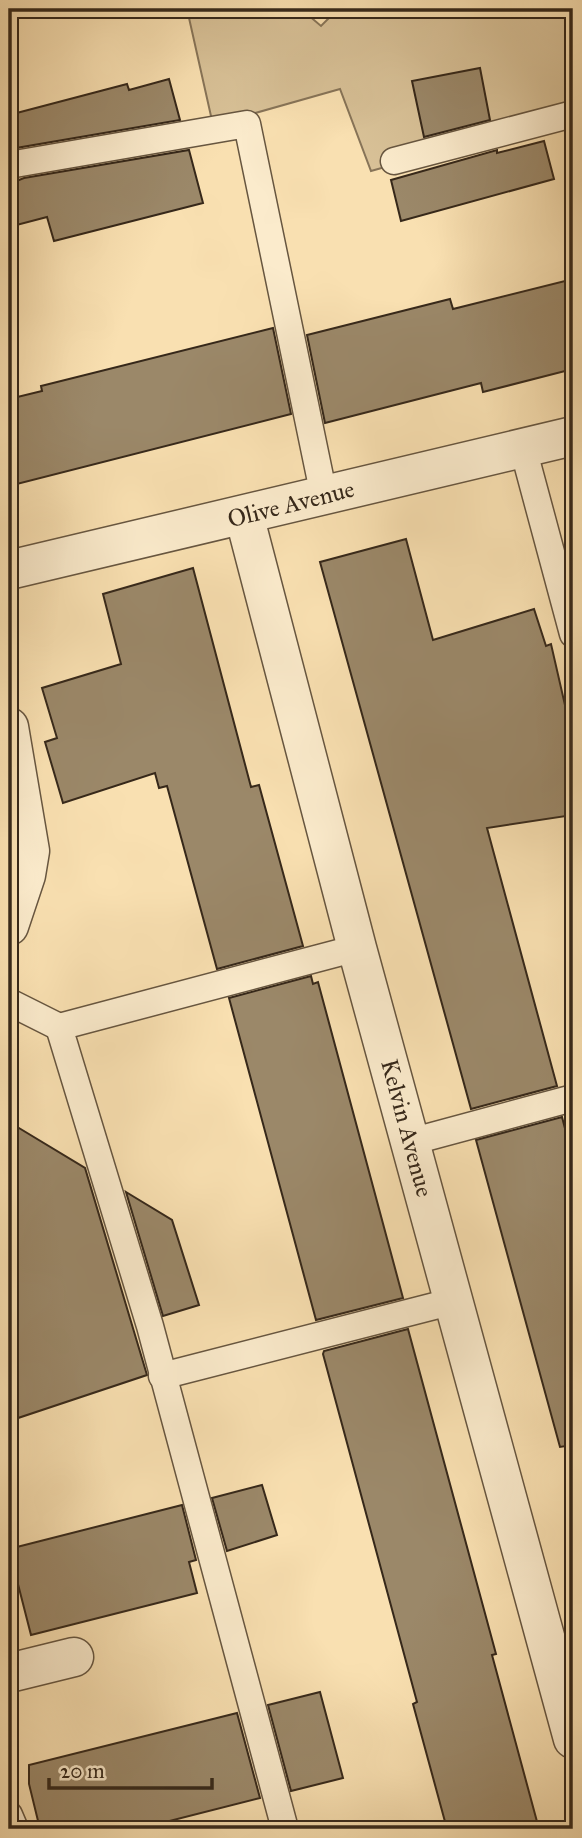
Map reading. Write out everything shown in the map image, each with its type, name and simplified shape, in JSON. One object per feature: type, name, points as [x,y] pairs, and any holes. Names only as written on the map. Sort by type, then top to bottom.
[{"type":"street","name":"Olive Avenue","points":[[9,570],[573,436]]},
{"type":"street","name":"Kelvin Avenue","points":[[244,515],[358,948],[573,1739]]},
{"type":"street","points":[[9,727],[30,852],[26,875],[9,926]]},
{"type":"street","points":[[9,1673],[74,1657]]},
{"type":"lane","points":[[394,162],[573,114]]},
{"type":"lane","points":[[9,165],[247,124],[324,496]]},
{"type":"lane","points":[[523,448],[573,634]]},
{"type":"lane","points":[[9,1002],[59,1027],[358,948]]},
{"type":"lane","points":[[59,1027],[162,1376],[285,1829]]},
{"type":"lane","points":[[411,1142],[573,1098]]},
{"type":"lane","points":[[162,1376],[454,1301]]},
{"type":"lane","points":[[9,1815],[15,1829]]},
{"type":"shaded area","points":[[187,9],[301,9],[321,26],[338,9],[573,9],[573,114],[371,171],[340,89],[213,125]]},
{"type":"building","points":[[480,68],[490,120],[424,137],[412,81]]},
{"type":"building","points":[[169,79],[180,120],[16,148],[9,115],[127,84],[129,90]]},
{"type":"building","points":[[544,141],[554,179],[401,221],[391,180],[497,150],[497,153]]},
{"type":"building","points":[[189,150],[203,203],[54,241],[47,217],[9,227],[9,184],[24,178]]},
{"type":"building","points":[[573,279],[573,369],[483,392],[481,383],[325,423],[307,335],[450,299],[453,309]]},
{"type":"building","points":[[273,328],[291,414],[9,486],[9,399],[42,391],[41,386]]},
{"type":"building","points":[[406,539],[433,640],[534,609],[546,646],[551,644],[573,740],[573,815],[487,828],[557,1086],[471,1109],[320,562]]},
{"type":"building","points":[[193,568],[251,787],[259,785],[303,946],[217,969],[167,786],[159,788],[155,773],[63,803],[45,742],[57,738],[42,688],[121,664],[103,594]]},
{"type":"building","points":[[311,976],[313,984],[318,982],[403,1298],[316,1320],[229,998]]},
{"type":"building","points":[[562,1117],[573,1159],[573,1445],[560,1447],[476,1140]]},
{"type":"building","points":[[9,1122],[85,1168],[147,1375],[9,1421]]},
{"type":"building","points":[[126,1192],[172,1220],[199,1305],[163,1316]]},
{"type":"building","points":[[408,1329],[496,1654],[492,1655],[539,1829],[447,1829],[413,1704],[417,1702],[323,1354],[324,1351]]},
{"type":"building","points":[[262,1485],[277,1535],[227,1551],[212,1498]]},
{"type":"building","points":[[182,1505],[196,1560],[189,1562],[197,1593],[31,1635],[9,1549]]},
{"type":"building","points":[[320,1692],[343,1778],[291,1791],[268,1705]]},
{"type":"building","points":[[237,1713],[260,1798],[138,1829],[40,1829],[29,1784],[29,1765]]}]
